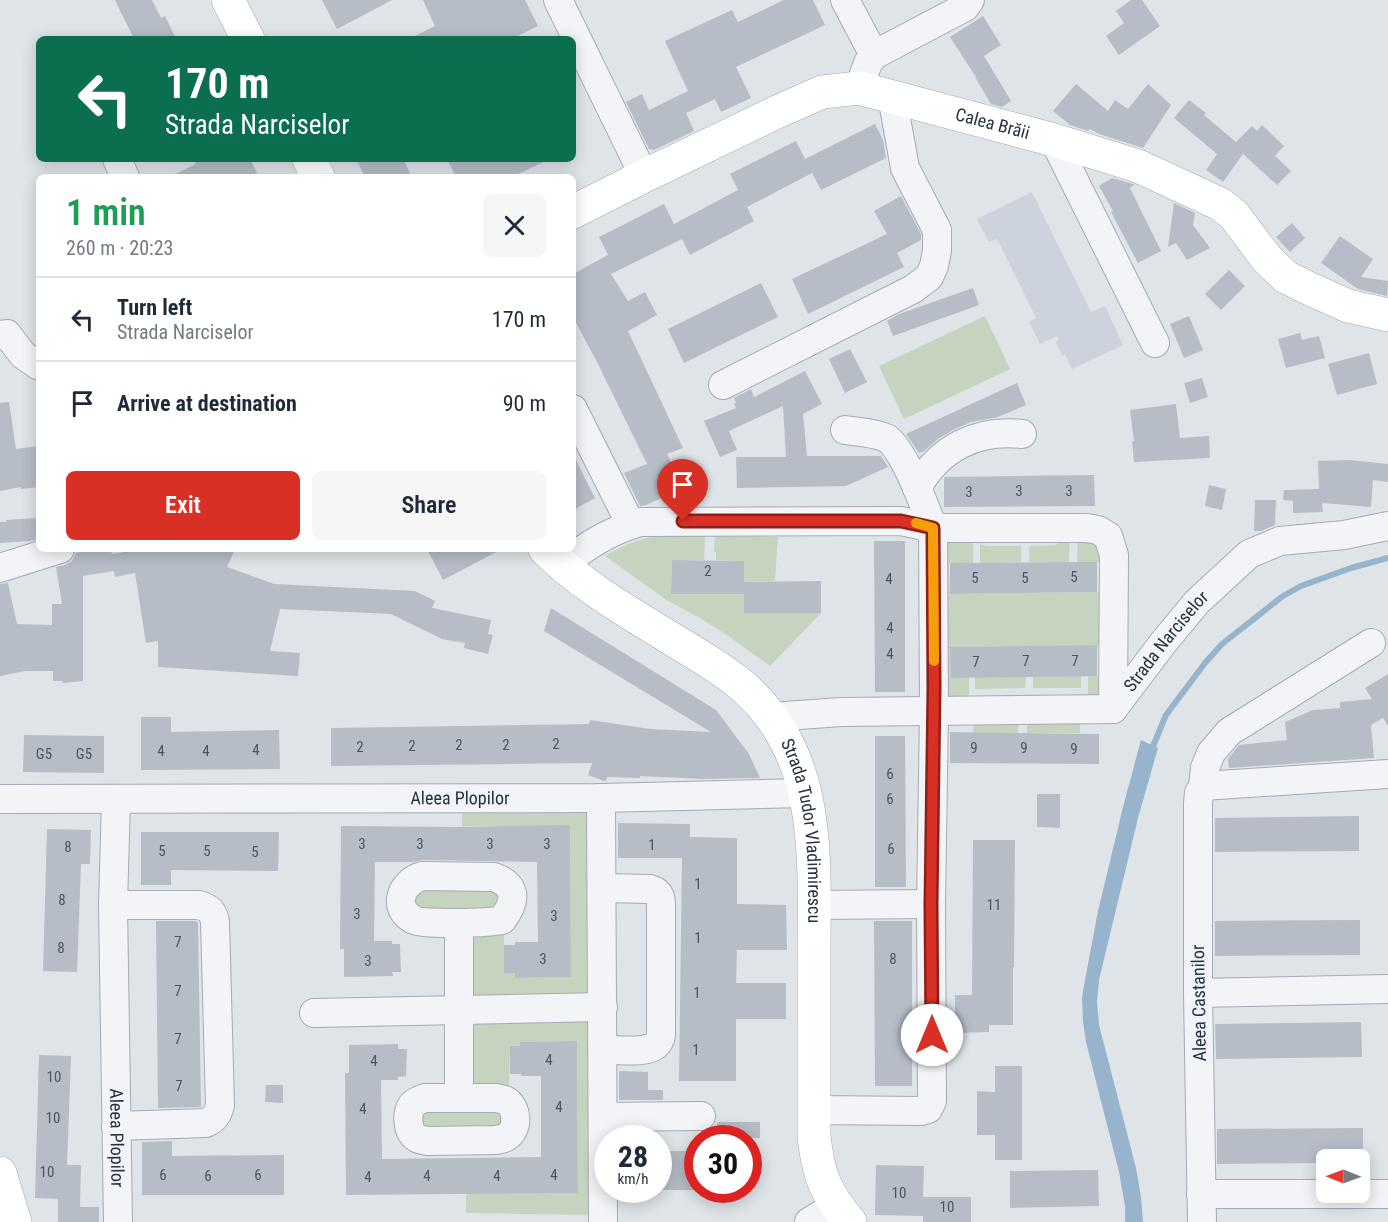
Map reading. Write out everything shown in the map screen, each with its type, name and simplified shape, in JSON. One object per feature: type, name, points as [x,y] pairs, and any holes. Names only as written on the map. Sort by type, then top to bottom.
[{"type":"main road","points":[[228,0],[246,36]]},
{"type":"main road","name":"Calea Brăii","points":[[576,210],[822,92],[858,88],[1053,140],[1138,166],[1220,204],[1233,215],[1267,259],[1286,277],[1348,306],[1388,315]]},
{"type":"main road","name":"Strada Tudor Vladimirescu","points":[[554,557],[598,593],[716,666],[740,684],[771,717],[791,751],[806,793],[812,837],[816,1157],[832,1216]]},
{"type":"main road","points":[[0,1173],[15,1222]]},
{"type":"street","points":[[558,0],[576,36]]},
{"type":"street","points":[[845,0],[874,55]]},
{"type":"street","points":[[858,88],[868,63],[874,55],[965,7],[970,0]]},
{"type":"street","points":[[576,37],[644,176]]},
{"type":"street","points":[[723,385],[914,289],[929,277],[937,251],[937,230],[905,168],[892,96]]},
{"type":"street","points":[[1053,140],[1155,342]]},
{"type":"street","points":[[0,335],[7,334],[23,355],[36,364]]},
{"type":"street","points":[[576,415],[631,525]]},
{"type":"street","points":[[814,1110],[921,1111],[928,1108],[932,1101],[933,528],[895,446],[888,439],[845,430]]},
{"type":"street","points":[[916,488],[934,463],[956,446],[996,433],[1022,434]]},
{"type":"street","points":[[576,549],[620,528],[640,522],[661,521],[890,521],[911,522],[933,528],[1087,528],[1098,530],[1108,536],[1114,555],[1113,709]]},
{"type":"street","name":"Strada Narciselor","points":[[771,717],[842,712],[1113,709],[1197,602],[1249,554],[1280,541],[1344,535],[1388,526]]},
{"type":"street","points":[[0,568],[51,552]]},
{"type":"street","name":"Aleea Castanilor","points":[[1202,1222],[1198,993],[1198,803],[1205,768],[1211,753],[1229,732],[1371,643]]},
{"type":"street","points":[[1203,786],[1388,774]]},
{"type":"street","name":"Aleea Plopilor","points":[[0,799],[602,798],[806,793]]},
{"type":"street","points":[[602,798],[603,1222]]},
{"type":"street","name":"Aleea Plopilor","points":[[116,800],[113,905],[118,1222]]},
{"type":"street","points":[[602,888],[655,890],[659,894],[661,905],[660,1041],[657,1045],[644,1050],[603,1050]]},
{"type":"street","points":[[814,905],[931,904]]},
{"type":"street","points":[[113,905],[199,905],[207,907],[213,913],[220,1105],[218,1113],[206,1123],[116,1126]]},
{"type":"street","points":[[459,923],[459,1097]]},
{"type":"street","points":[[1198,993],[1388,989]]},
{"type":"street","points":[[314,1013],[603,1007]]},
{"type":"street","points":[[603,1117],[701,1116]]},
{"type":"street","points":[[1201,1194],[1388,1194]]},
{"type":"shaded area","points":[[1032,192],[1091,312],[1105,306],[1123,345],[1072,369],[1065,355],[1062,356],[1056,342],[1059,340],[1057,336],[1040,344],[1029,322],[1036,318],[997,239],[989,242],[977,219]]},
{"type":"green space","points":[[985,316],[1010,369],[904,419],[879,366]]},
{"type":"green space","points":[[657,536],[705,536],[704,560],[672,560],[671,594],[744,594],[744,613],[821,613],[770,666],[727,635],[668,601],[605,556],[630,543]]},
{"type":"green space","points":[[715,536],[778,537],[775,581],[744,582],[744,561],[716,560]]},
{"type":"green space","points":[[973,536],[973,563],[949,563],[950,594],[1100,592],[1100,562],[1077,562],[1078,536],[1101,540],[1108,694],[1088,701],[1088,676],[1101,676],[1101,645],[951,647],[951,677],[969,677],[969,703],[947,703],[943,542]]},
{"type":"green space","points":[[1070,536],[1069,562],[1029,562],[1029,546],[1056,545]]},
{"type":"green space","points":[[980,543],[988,546],[1021,546],[1021,562],[980,563]]},
{"type":"green space","points":[[1026,676],[1025,688],[975,689],[975,677]]},
{"type":"green space","points":[[1033,676],[1081,676],[1081,688],[1033,688]]},
{"type":"green space","points":[[973,716],[1019,716],[1018,733],[973,733]]},
{"type":"green space","points":[[1027,716],[1080,716],[1080,733],[1027,733]]},
{"type":"green space","points":[[462,805],[588,811],[591,998],[470,1002],[464,938],[504,929],[504,973],[515,973],[515,978],[571,977],[570,826],[462,826]]},
{"type":"green space","points":[[494,882],[505,908],[423,917],[410,893],[412,889]]},
{"type":"green space","points":[[594,1018],[590,1214],[466,1213],[466,1193],[578,1193],[577,1041],[521,1042],[520,1046],[510,1046],[509,1093],[474,1093],[467,1024]]},
{"type":"green space","points":[[495,1101],[507,1125],[430,1136],[415,1111]]},
{"type":"water","points":[[1141,740],[1158,748],[1138,818],[1099,980],[1097,1002],[1099,1025],[1136,1168],[1141,1197],[1143,1222],[1125,1222],[1125,1206],[1119,1172],[1086,1042],[1082,998],[1098,911]]},
{"type":"building","points":[[115,0],[152,0],[161,18],[165,16],[175,36],[133,36]]},
{"type":"building","points":[[322,0],[392,0],[337,29]]},
{"type":"building","points":[[423,0],[525,0],[538,26],[518,36],[415,36],[435,26]]},
{"type":"building","points":[[784,0],[813,0],[825,25],[736,67],[751,98],[721,112],[715,99],[686,113],[694,131],[654,150],[649,149],[626,102],[642,94],[649,110],[688,91],[665,41],[732,10],[738,22]]},
{"type":"building","points":[[1131,0],[1142,0],[1160,26],[1119,55],[1106,36],[1124,23],[1116,11]]},
{"type":"building","points":[[983,16],[1001,45],[984,56],[1011,101],[1002,107],[991,104],[950,37]]},
{"type":"building","points":[[1076,84],[1108,111],[1115,100],[1128,109],[1148,84],[1171,105],[1143,148],[1090,129],[1088,131],[1070,125],[1053,111]]},
{"type":"building","points":[[1189,100],[1236,142],[1252,126],[1257,131],[1262,125],[1284,146],[1275,156],[1291,171],[1277,185],[1243,154],[1223,182],[1206,170],[1217,154],[1174,118]]},
{"type":"building","points":[[875,124],[883,140],[886,158],[821,190],[812,173],[747,207],[754,221],[690,255],[682,239],[611,274],[628,301],[645,292],[657,315],[628,331],[683,448],[667,454],[683,488],[640,506],[624,473],[647,464],[576,323],[576,272],[608,255],[599,237],[664,204],[674,224],[738,190],[730,174],[796,141],[805,159]]},
{"type":"building","points":[[195,162],[252,162],[258,174],[175,174],[196,164]]},
{"type":"building","points":[[358,162],[404,162],[410,174],[364,174]]},
{"type":"building","points":[[448,162],[544,162],[518,174],[454,174]]},
{"type":"building","points":[[1112,178],[1134,185],[1130,188],[1161,251],[1138,263],[1099,186]]},
{"type":"building","points":[[901,196],[921,234],[921,240],[897,253],[904,267],[808,314],[792,279],[887,234],[874,211]]},
{"type":"building","points":[[1174,203],[1195,213],[1193,225],[1210,248],[1187,260],[1176,243],[1168,247]]},
{"type":"building","points":[[1292,223],[1305,238],[1290,252],[1276,237]]},
{"type":"building","points":[[1340,236],[1373,259],[1361,277],[1388,281],[1387,296],[1358,289],[1321,263]]},
{"type":"building","points":[[1229,270],[1245,286],[1221,310],[1205,294]]},
{"type":"building","points":[[761,283],[778,317],[684,363],[668,329]]},
{"type":"building","points":[[973,288],[979,305],[893,336],[887,321],[899,314]]},
{"type":"building","points":[[1189,316],[1203,350],[1184,358],[1170,324]]},
{"type":"building","points":[[1300,333],[1302,340],[1319,336],[1325,358],[1286,368],[1278,339]]},
{"type":"building","points":[[850,349],[867,382],[845,393],[829,359]]},
{"type":"building","points":[[1369,353],[1377,384],[1337,395],[1328,364]]},
{"type":"building","points":[[805,371],[822,404],[803,414],[807,456],[881,456],[888,467],[846,486],[737,488],[736,457],[786,457],[783,406],[729,431],[737,450],[720,457],[704,421],[736,408],[734,398],[751,389],[754,397]]},
{"type":"building","points":[[1202,378],[1208,397],[1190,403],[1184,383]]},
{"type":"building","points":[[1017,383],[1026,405],[998,417],[971,422],[955,429],[919,453],[906,434]]},
{"type":"building","points":[[9,402],[16,449],[36,446],[36,487],[21,489],[21,487],[0,491],[0,403]]},
{"type":"building","points":[[1176,404],[1180,438],[1209,436],[1210,458],[1134,462],[1130,410]]},
{"type":"building","points":[[576,460],[595,498],[576,508]]},
{"type":"building","points":[[1350,460],[1388,464],[1388,482],[1373,480],[1371,507],[1322,503],[1323,512],[1293,513],[1293,501],[1283,500],[1284,490],[1319,489],[1318,461]]},
{"type":"building","points":[[1094,475],[1095,506],[944,507],[945,477]]},
{"type":"building","points":[[1209,485],[1226,489],[1222,510],[1205,506]]},
{"type":"building","points":[[1255,500],[1276,500],[1275,525],[1261,531],[1254,531]]},
{"type":"building","points":[[36,518],[36,540],[0,543],[0,522],[6,522],[6,520]]},
{"type":"building","points":[[874,541],[905,541],[905,692],[875,692]]},
{"type":"building","points":[[234,552],[227,567],[274,584],[415,591],[435,601],[432,608],[491,620],[488,634],[493,635],[488,654],[464,648],[465,643],[442,639],[391,614],[280,609],[270,651],[300,653],[298,676],[158,667],[158,641],[146,643],[135,573],[115,577],[114,571],[83,576],[83,681],[62,683],[63,681],[53,681],[53,671],[25,671],[0,676],[0,584],[8,583],[17,624],[52,625],[52,604],[62,604],[56,567],[72,561],[76,553]]},
{"type":"building","points":[[429,552],[496,552],[443,580]]},
{"type":"building","points":[[672,560],[744,561],[744,582],[821,581],[821,613],[744,613],[744,594],[671,594]]},
{"type":"building","points":[[1097,562],[1097,592],[950,594],[950,563]]},
{"type":"building","points":[[551,608],[716,710],[749,754],[760,778],[702,779],[640,776],[640,778],[607,777],[604,781],[588,775],[592,763],[331,766],[331,728],[589,724],[590,720],[650,729],[711,732],[544,631]]},
{"type":"building","points":[[1097,645],[1097,676],[951,678],[950,647]]},
{"type":"building","points":[[1388,674],[1388,726],[1383,718],[1371,725],[1374,758],[1229,768],[1228,759],[1239,745],[1287,740],[1285,722],[1313,710],[1340,708],[1340,702],[1372,699],[1365,688]]},
{"type":"building","points":[[141,717],[171,717],[171,732],[279,730],[280,769],[141,770]]},
{"type":"building","points":[[950,732],[1099,734],[1099,764],[950,763]]},
{"type":"building","points":[[24,735],[104,736],[104,773],[23,772]]},
{"type":"building","points":[[875,736],[905,736],[906,887],[875,887]]},
{"type":"building","points":[[1037,794],[1060,794],[1060,828],[1037,827]]},
{"type":"building","points":[[1359,816],[1359,851],[1215,852],[1215,818]]},
{"type":"building","points":[[618,823],[690,824],[690,837],[737,838],[737,904],[786,905],[787,950],[737,950],[736,983],[786,983],[786,1019],[736,1019],[736,1081],[679,1081],[682,858],[618,858]]},
{"type":"building","points":[[570,825],[571,977],[515,978],[515,973],[504,973],[504,945],[515,945],[515,942],[538,942],[537,862],[422,860],[375,862],[374,941],[392,941],[392,944],[400,944],[401,972],[392,972],[393,976],[344,977],[344,949],[340,949],[341,826]]},
{"type":"building","points":[[47,829],[91,830],[90,864],[81,864],[77,972],[43,971]]},
{"type":"building","points":[[141,832],[279,832],[278,871],[171,870],[171,885],[141,885]]},
{"type":"building","points":[[973,840],[1015,840],[1013,1025],[989,1025],[989,1032],[955,1033],[955,995],[972,995]]},
{"type":"building","points":[[1360,920],[1360,955],[1215,956],[1215,921]]},
{"type":"building","points":[[156,921],[196,921],[198,923],[201,1107],[158,1108]]},
{"type":"building","points":[[874,921],[912,921],[912,1086],[875,1086]]},
{"type":"building","points":[[1361,1022],[1362,1057],[1216,1059],[1215,1024]]},
{"type":"building","points":[[577,1041],[578,1193],[346,1195],[345,1073],[349,1073],[349,1045],[398,1044],[398,1049],[407,1049],[406,1076],[398,1077],[398,1080],[381,1080],[382,1159],[541,1157],[541,1076],[510,1074],[510,1046],[520,1046],[520,1042]]},
{"type":"building","points":[[39,1055],[71,1056],[67,1165],[81,1165],[80,1207],[99,1207],[99,1222],[58,1222],[58,1199],[35,1198]]},
{"type":"building","points":[[995,1066],[1022,1066],[1022,1160],[995,1160],[995,1135],[977,1135],[977,1091],[995,1092]]},
{"type":"building","points":[[619,1071],[648,1072],[648,1090],[663,1090],[663,1100],[619,1100]]},
{"type":"building","points":[[266,1085],[283,1085],[283,1103],[265,1102]]},
{"type":"building","points":[[717,1122],[760,1122],[760,1125],[717,1125]]},
{"type":"building","points":[[1363,1128],[1363,1149],[1316,1149],[1316,1163],[1217,1164],[1217,1129]]},
{"type":"building","points":[[172,1141],[172,1156],[284,1155],[284,1195],[142,1195],[142,1142]]},
{"type":"building","points":[[672,1151],[684,1151],[684,1190],[672,1190]]},
{"type":"building","points":[[876,1165],[924,1166],[923,1197],[971,1197],[971,1222],[923,1222],[923,1216],[875,1215]]},
{"type":"building","points":[[1098,1170],[1099,1206],[1010,1208],[1010,1171]]},
{"type":"waterway","points":[[1151,751],[1166,715],[1222,644],[1283,596],[1301,586],[1351,568],[1388,558]]},
{"type":"slow traffic","points":[[916,523],[933,528],[934,661]]},
{"type":"route","points":[[683,521],[901,521],[933,528],[932,1035]]}]
